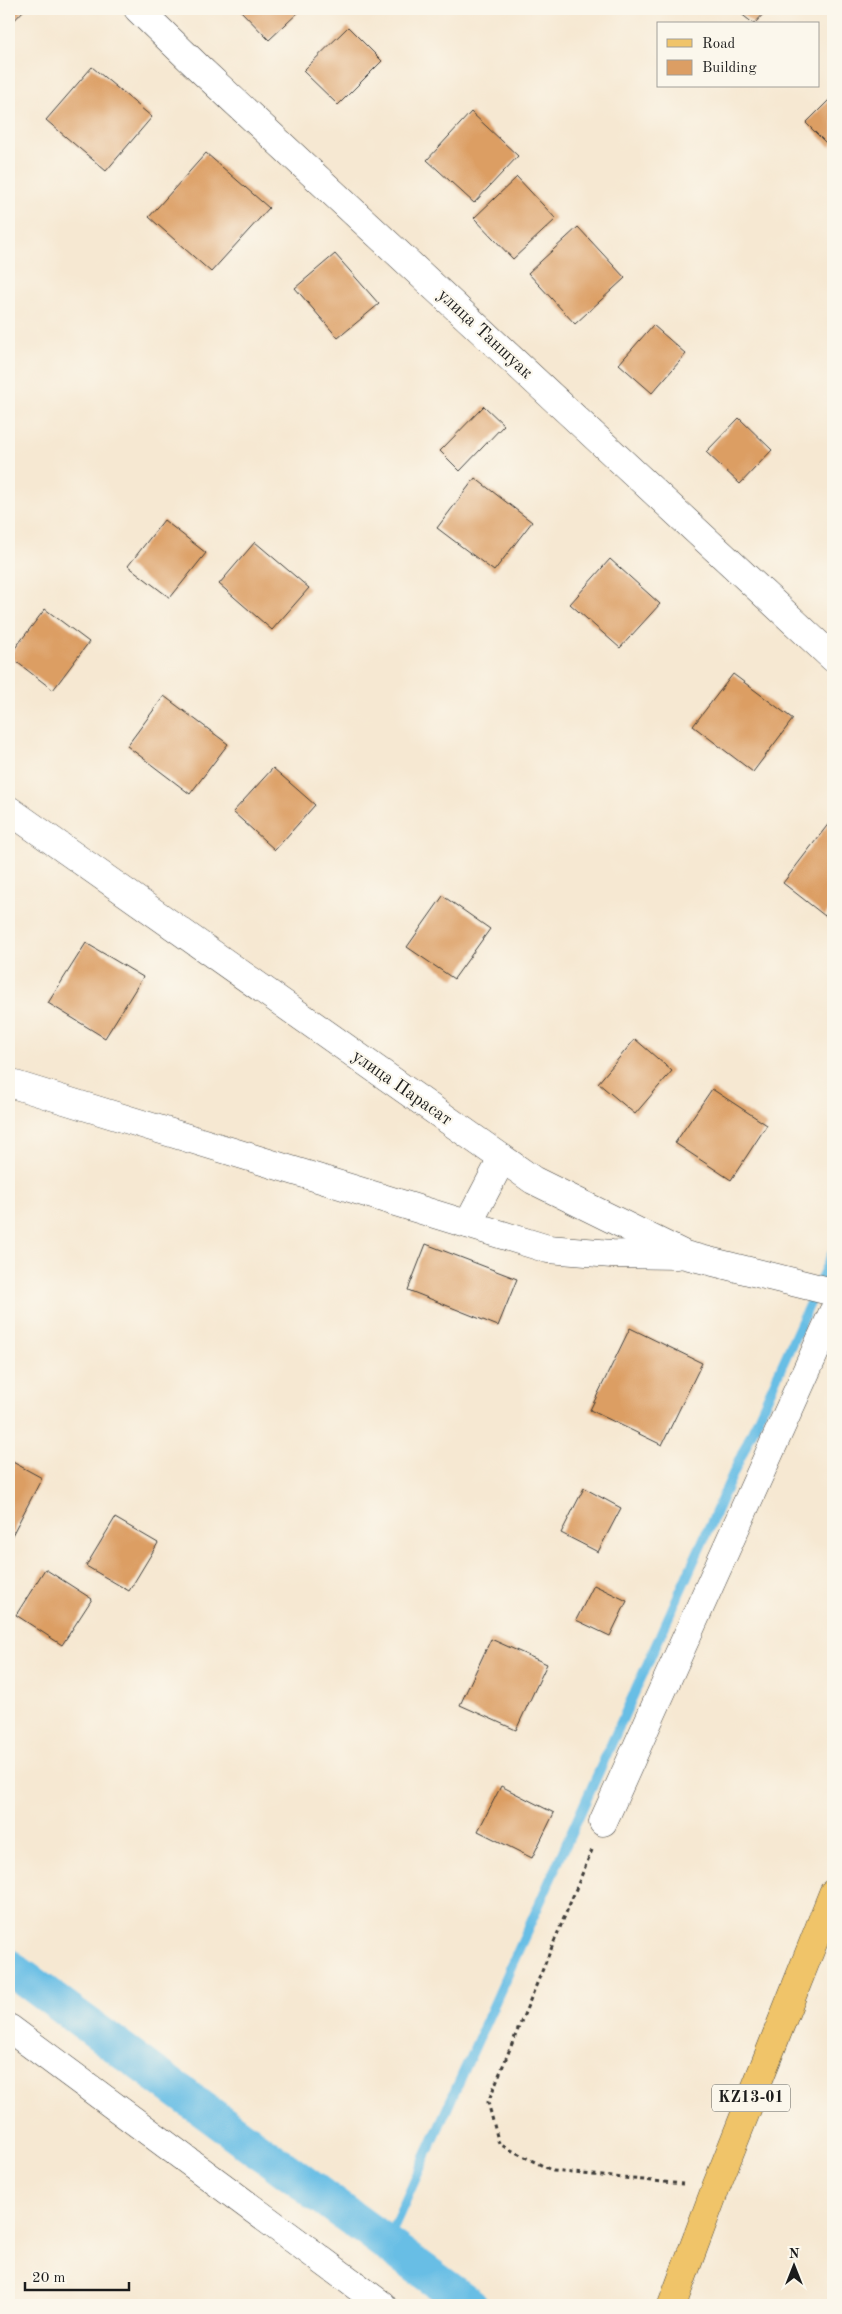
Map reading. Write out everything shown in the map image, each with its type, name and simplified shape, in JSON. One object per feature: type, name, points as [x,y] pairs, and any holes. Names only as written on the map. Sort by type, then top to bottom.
[{"type":"main road","name":"KZ13-01","points":[[672,2305],[716,2188],[833,1893]]},
{"type":"street","name":"улица Таншуак","points":[[138,9],[833,658]]},
{"type":"street","name":"улица Парасат","points":[[9,810],[533,1180],[685,1255],[801,1282],[833,1292]]},
{"type":"street","points":[[9,1083],[548,1249],[612,1254],[685,1255]]},
{"type":"street","points":[[468,1224],[502,1159]]},
{"type":"street","points":[[604,1822],[833,1312]]},
{"type":"street","points":[[9,2028],[382,2305]]},
{"type":"path","points":[[604,1822],[488,2102],[499,2144],[553,2171],[716,2188]]},
{"type":"building","points":[[9,9],[25,9],[9,26]]},
{"type":"building","points":[[239,9],[302,9],[269,40]]},
{"type":"building","points":[[735,9],[768,9],[756,22],[751,22]]},
{"type":"building","points":[[348,27],[382,61],[338,105],[303,71]]},
{"type":"building","points":[[92,67],[152,117],[106,171],[46,120]]},
{"type":"building","points":[[833,96],[833,144],[830,147],[806,123]]},
{"type":"building","points":[[471,112],[518,156],[474,203],[427,160]]},
{"type":"building","points":[[206,153],[269,208],[211,272],[149,217]]},
{"type":"building","points":[[517,177],[556,219],[513,259],[474,218]]},
{"type":"building","points":[[578,227],[625,278],[575,324],[528,273]]},
{"type":"building","points":[[335,254],[379,304],[338,338],[295,288]]},
{"type":"building","points":[[653,325],[686,354],[652,393],[619,364]]},
{"type":"building","points":[[484,406],[504,425],[460,471],[440,451]]},
{"type":"building","points":[[739,418],[772,450],[740,484],[706,452]]},
{"type":"building","points":[[475,478],[532,522],[494,571],[437,528]]},
{"type":"building","points":[[164,520],[206,553],[170,598],[128,566]]},
{"type":"building","points":[[255,542],[309,588],[272,630],[219,584]]},
{"type":"building","points":[[610,559],[660,604],[620,648],[570,604]]},
{"type":"building","points":[[45,609],[89,642],[53,690],[9,656]]},
{"type":"building","points":[[733,674],[793,719],[753,772],[693,726]]},
{"type":"building","points":[[164,696],[228,744],[190,794],[127,746]]},
{"type":"building","points":[[273,768],[315,805],[275,850],[233,812]]},
{"type":"building","points":[[833,818],[833,904],[825,916],[783,883]]},
{"type":"building","points":[[443,896],[490,929],[454,979],[407,947]]},
{"type":"building","points":[[86,943],[143,977],[105,1038],[48,1003]]},
{"type":"building","points":[[635,1039],[672,1071],[635,1114],[598,1083]]},
{"type":"building","points":[[712,1089],[767,1125],[731,1180],[675,1143]]},
{"type":"building","points":[[426,1244],[517,1279],[498,1326],[408,1290]]},
{"type":"building","points":[[630,1328],[702,1363],[662,1445],[590,1410]]},
{"type":"building","points":[[9,1460],[42,1478],[9,1541]]},
{"type":"building","points":[[584,1488],[621,1508],[598,1552],[561,1533]]},
{"type":"building","points":[[115,1518],[158,1543],[129,1591],[86,1566]]},
{"type":"building","points":[[45,1569],[92,1599],[62,1645],[16,1615]]},
{"type":"building","points":[[594,1585],[627,1601],[610,1636],[576,1620]]},
{"type":"building","points":[[491,1639],[547,1664],[516,1730],[460,1705]]},
{"type":"building","points":[[501,1786],[554,1813],[532,1858],[478,1831]]},
{"type":"waterway","points":[[386,2244],[833,1252]]},
{"type":"waterway","points":[[9,1967],[470,2305]]}]
